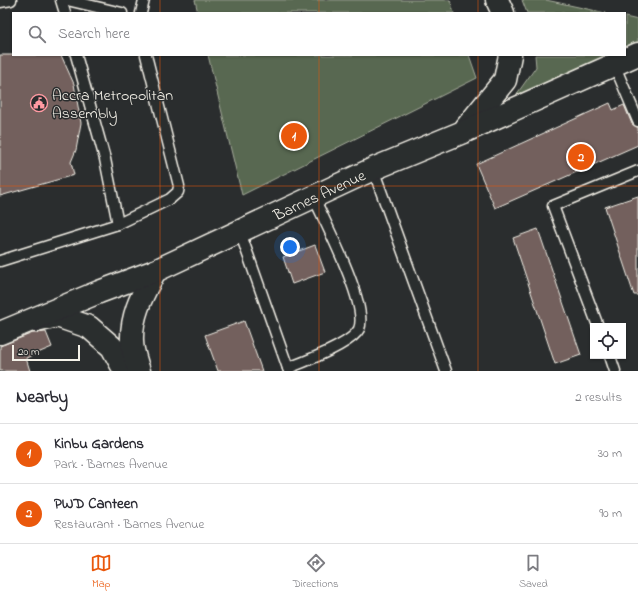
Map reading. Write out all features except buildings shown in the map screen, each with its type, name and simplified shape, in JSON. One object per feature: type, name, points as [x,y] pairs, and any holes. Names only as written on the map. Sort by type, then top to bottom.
[{"type":"main road","points":[[497,0],[503,12]]},
{"type":"main road","name":"Barnes Avenue","points":[[0,333],[25,324],[99,292],[155,271],[314,198],[373,168],[463,132],[638,54]]},
{"type":"main road","points":[[463,132],[505,80],[510,56]]},
{"type":"main road","points":[[139,371],[132,341],[134,315],[139,301],[155,271]]},
{"type":"main road","points":[[25,324],[57,316],[89,327],[112,347],[125,371]]},
{"type":"lane","points":[[0,2],[11,0]]},
{"type":"lane","points":[[61,0],[65,12]]},
{"type":"lane","points":[[67,0],[118,12]]},
{"type":"lane","points":[[141,12],[144,0]]},
{"type":"lane","points":[[76,56],[105,159],[118,224]]},
{"type":"lane","points":[[0,261],[118,224],[170,199],[178,192],[179,186],[146,56]]},
{"type":"lane","points":[[614,64],[638,121]]},
{"type":"lane","points":[[373,168],[446,371]]},
{"type":"lane","points":[[597,323],[553,206],[638,171]]},
{"type":"lane","points":[[240,232],[288,370],[332,349],[352,337],[359,328],[361,314],[344,262],[314,198]]},
{"type":"lane","points":[[611,359],[615,371]]},
{"type":"green space","points":[[195,0],[450,0],[454,12],[198,12]]},
{"type":"green space","points":[[522,0],[546,0],[601,12],[527,12]]},
{"type":"green space","points":[[626,17],[638,20],[638,46],[626,52]]},
{"type":"green space","points":[[208,56],[469,56],[477,78],[242,195]]},
{"type":"green space","points":[[535,56],[615,56],[514,98],[536,67]]},
{"type":"place","name":"Accra Metropolitan Assembly","points":[[39,103]]},
{"type":"place","name":"Kinbu Gardens","points":[[294,136]]},
{"type":"place","name":"PWD Canteen","points":[[581,157]]}]
